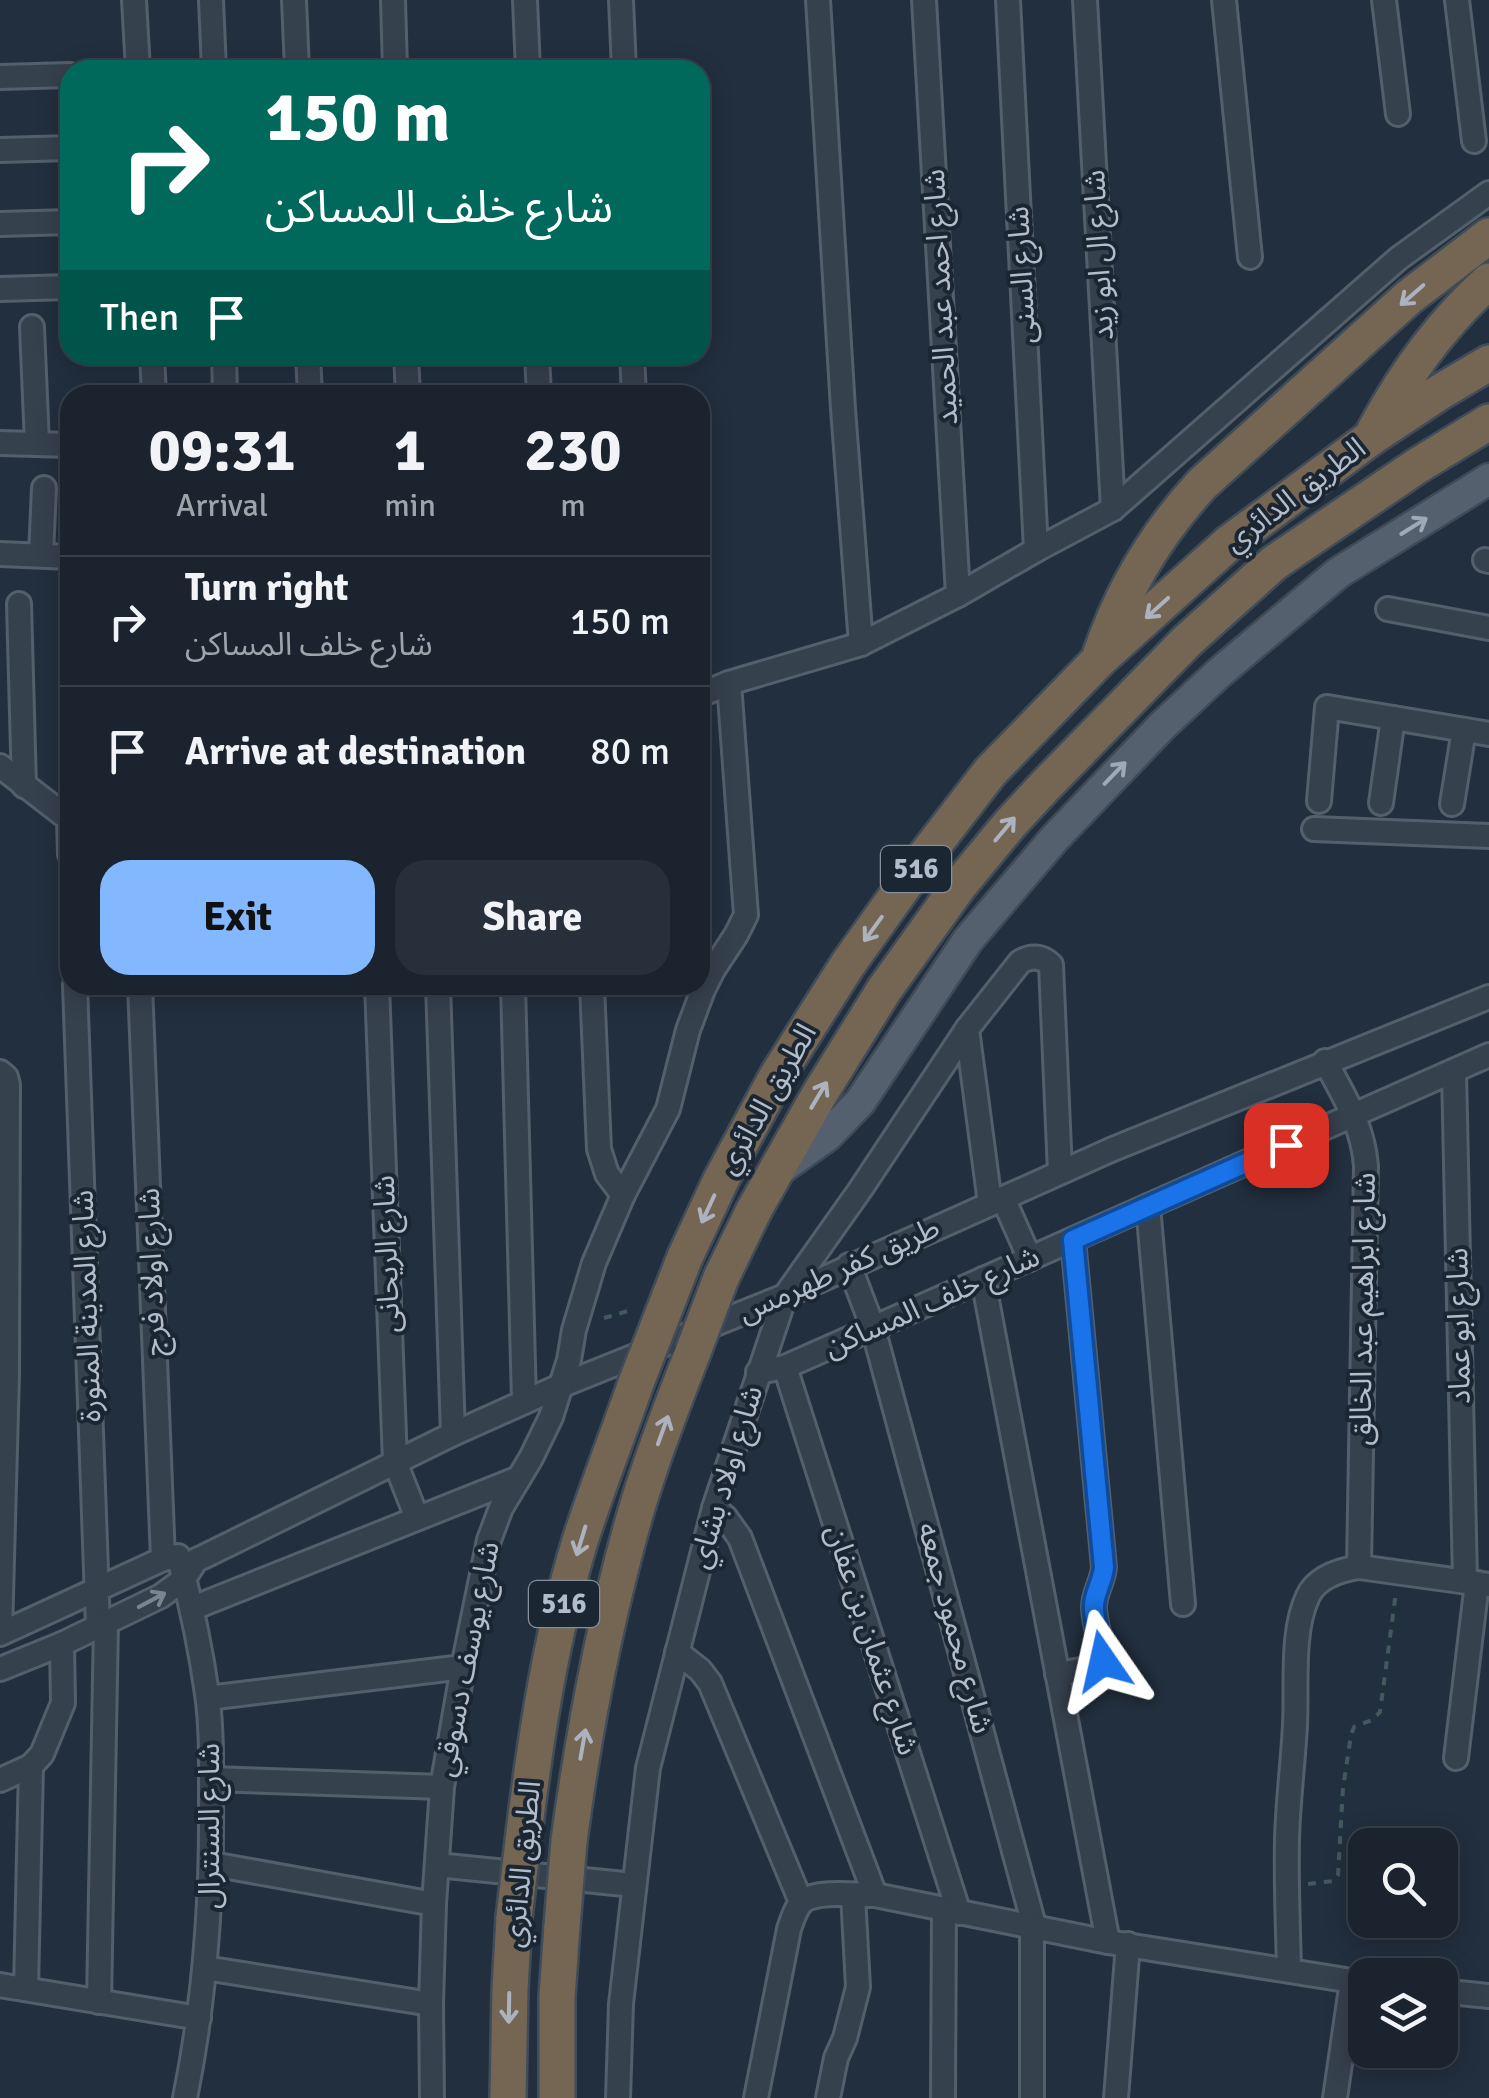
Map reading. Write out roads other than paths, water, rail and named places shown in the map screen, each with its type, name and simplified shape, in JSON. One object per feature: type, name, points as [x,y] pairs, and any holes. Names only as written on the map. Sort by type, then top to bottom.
[{"type":"highway","points":[[1099,660],[1132,579],[1163,529],[1192,495],[1409,297],[1489,236]]},
{"type":"highway","points":[[1372,437],[1398,389],[1430,344],[1489,280]]},
{"type":"highway","name":"الطريق الدائري","points":[[508,2098],[514,1918],[536,1740],[551,1656],[580,1542],[685,1257],[776,1076],[848,964],[990,772],[1099,660],[1229,543],[1372,437],[1489,363]]},
{"type":"highway","name":"الطريق الدائري","points":[[557,2098],[557,1997],[568,1841],[587,1717],[615,1588],[647,1476],[721,1278],[754,1210],[884,990],[958,886],[1008,825],[1118,709],[1274,564],[1489,422]]},
{"type":"main road","points":[[776,1172],[827,1136],[860,1102],[968,940],[1080,810],[1162,726],[1263,634],[1338,573],[1489,479]]},
{"type":"street","points":[[134,0],[137,60]]},
{"type":"street","points":[[212,0],[214,60]]},
{"type":"street","points":[[294,0],[297,60]]},
{"type":"street","points":[[393,0],[396,60]]},
{"type":"street","points":[[526,0],[528,60]]},
{"type":"street","points":[[621,0],[624,60]]},
{"type":"street","points":[[818,0],[861,644]]},
{"type":"street","name":"شارع احمد عبد الحميد","points":[[924,0],[958,595]]},
{"type":"street","name":"شارع السنى","points":[[1008,0],[1036,550]]},
{"type":"street","name":"شارع ال ابو زيد","points":[[1085,0],[1113,509]]},
{"type":"street","points":[[1224,0],[1250,256]]},
{"type":"street","points":[[1384,0],[1398,114]]},
{"type":"street","points":[[1456,0],[1474,141]]},
{"type":"street","points":[[0,77],[60,74]]},
{"type":"street","points":[[0,150],[60,148]]},
{"type":"street","points":[[710,691],[861,644],[1113,509],[1399,258],[1489,192]]},
{"type":"street","points":[[0,224],[60,222]]},
{"type":"street","points":[[0,289],[60,287]]},
{"type":"street","points":[[32,327],[37,444]]},
{"type":"street","points":[[0,442],[60,445]]},
{"type":"street","points":[[40,556],[44,488]]},
{"type":"street","points":[[0,554],[60,557]]},
{"type":"street","points":[[19,604],[24,786]]},
{"type":"street","points":[[1388,610],[1489,628]]},
{"type":"street","name":"شارع يوسف دسوقي","points":[[710,975],[746,915],[728,684]]},
{"type":"street","points":[[1319,802],[1327,706],[1489,734]]},
{"type":"street","points":[[1381,803],[1393,718]]},
{"type":"street","points":[[1452,804],[1464,730]]},
{"type":"street","points":[[0,766],[60,812]]},
{"type":"street","points":[[1314,829],[1489,836]]},
{"type":"street","name":"شارع اولاد بشاي","points":[[618,2098],[621,2004],[648,1768],[714,1508],[785,1296],[967,1028],[1020,962],[1037,957],[1051,965],[1060,1172]]},
{"type":"street","name":"شارع المدينة المنورة","points":[[75,995],[97,1590],[102,1625],[99,2002]]},
{"type":"street","name":"شارع اولاد فرج","points":[[141,995],[181,1564]]},
{"type":"street","name":"شارع الريحانى","points":[[377,995],[395,1462],[418,1518]]},
{"type":"street","points":[[438,995],[453,1434]]},
{"type":"street","points":[[513,995],[524,1402]]},
{"type":"street","points":[[592,995],[600,1148],[607,1174],[623,1195]]},
{"type":"street","points":[[686,995],[688,1030]]},
{"type":"street","name":"شارع يوسف دسوقي","points":[[432,2098],[434,1904],[442,1787],[488,1540],[551,1416],[600,1247],[668,1108],[688,1030],[702,995]]},
{"type":"street","name":"طريق كفر طهرمس","points":[[0,1634],[97,1590],[181,1564],[524,1402],[785,1296],[1060,1172],[1489,997]]},
{"type":"street","points":[[967,1028],[996,1200],[1030,1259]]},
{"type":"street","name":"شارع خلف المساكن","points":[[758,1372],[785,1367],[1489,1056]]},
{"type":"street","name":"شارع ابراهيم عبد الخالق","points":[[1325,1061],[1355,1115],[1365,1149],[1359,1567]]},
{"type":"street","name":"شارع ابو عماد","points":[[1454,1071],[1477,1583],[1456,1758]]},
{"type":"street","points":[[0,1072],[8,1085],[8,1374],[0,1634]]},
{"type":"street","points":[[1148,1206],[1184,1604]]},
{"type":"street","points":[[1057,1674],[1094,1668],[1103,1661],[1094,1600],[1104,1579],[1104,1567],[1073,1240]]},
{"type":"street","name":"شارع محمود جمعه","points":[[850,1266],[872,1328],[1034,1928],[1032,2098]]},
{"type":"street","points":[[983,1279],[1057,1674],[1118,1943],[1116,2098]]},
{"type":"street","name":"شارع عثمان بن عفان","points":[[785,1367],[951,1912],[943,2098]]},
{"type":"street","points":[[193,1608],[518,1478]]},
{"type":"street","points":[[714,1508],[740,1538],[864,1895],[858,1987],[828,2098]]},
{"type":"street","name":"طريق كفر طهرمس","points":[[0,1669],[161,1596],[181,1564]]},
{"type":"street","name":"شارع السنترال","points":[[181,1564],[193,1608],[208,1698],[212,1864],[200,2018],[185,2098]]},
{"type":"street","points":[[1289,1970],[1286,1886],[1297,1655],[1302,1613],[1310,1592],[1341,1570],[1359,1567],[1477,1583]]},
{"type":"street","points":[[0,1780],[31,1766],[42,1754],[64,1703],[62,1644]]},
{"type":"street","points":[[677,1652],[690,1660],[710,1684],[800,1902]]},
{"type":"street","points":[[208,1698],[463,1668]]},
{"type":"street","points":[[26,1989],[31,1766]]},
{"type":"street","points":[[211,1780],[442,1787]]},
{"type":"street","points":[[212,1864],[434,1904]]},
{"type":"street","points":[[437,1865],[634,1885]]},
{"type":"street","points":[[756,2098],[789,1929],[800,1902],[816,1895],[864,1895],[1118,1943],[1348,1980]]},
{"type":"street","points":[[205,1968],[431,2004]]},
{"type":"street","points":[[0,1985],[200,2018]]},
{"type":"street","points":[[1458,1993],[1489,1996]]},
{"type":"street","points":[[1335,2098],[1348,2035]]}]
